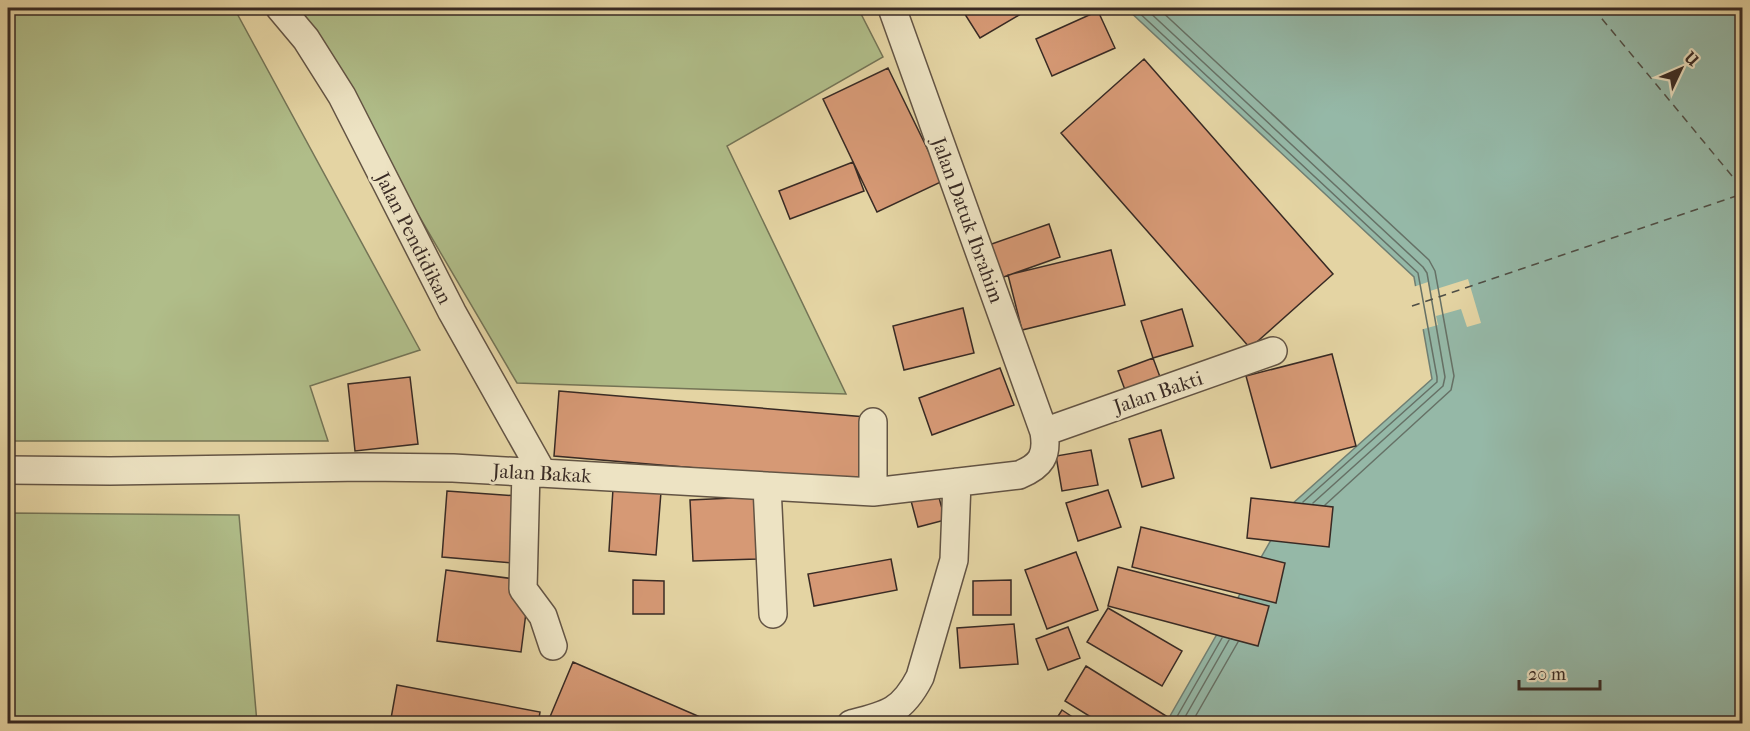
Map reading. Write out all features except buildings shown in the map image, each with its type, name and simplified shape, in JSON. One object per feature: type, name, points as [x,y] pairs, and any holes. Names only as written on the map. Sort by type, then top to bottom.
[{"type":"street","name":"Jalan Pendidikan","points":[[280,8],[306,39],[342,96],[534,472]]},
{"type":"street","name":"Jalan Datuk Ibrahim","points":[[892,8],[1044,432]]},
{"type":"street","name":"Jalan Bakti","points":[[1044,432],[1273,351]]},
{"type":"street","points":[[873,422],[873,492]]},
{"type":"street","name":"Jalan Bakak","points":[[8,470],[110,471],[363,467],[534,472],[873,492],[1019,475],[1032,470],[1044,456],[1046,444],[1044,432]]},
{"type":"street","points":[[534,472],[523,589],[543,616],[553,646]]},
{"type":"street","points":[[851,723],[883,716],[896,709],[911,695],[920,677],[954,560],[957,482]]},
{"type":"street","points":[[767,486],[773,614]]},
{"type":"green space","points":[[8,8],[234,8],[420,350],[310,386],[328,441],[8,441]]},
{"type":"green space","points":[[297,8],[858,8],[883,57],[727,146],[846,394],[517,383]]},
{"type":"green space","points":[[8,513],[239,515],[257,723],[8,723]]},
{"type":"water","points":[[1126,8],[1742,8],[1742,723],[1166,723],[1291,505],[1432,379],[1414,277]]},
{"type":"pier","points":[[1468,279],[1481,323],[1467,327],[1461,309],[1436,316],[1438,325],[1420,330],[1413,287],[1428,282],[1430,291]]},
{"type":"ferry route","points":[[1593,8],[1742,188]]},
{"type":"ferry route","points":[[1412,306],[1742,194]]}]
